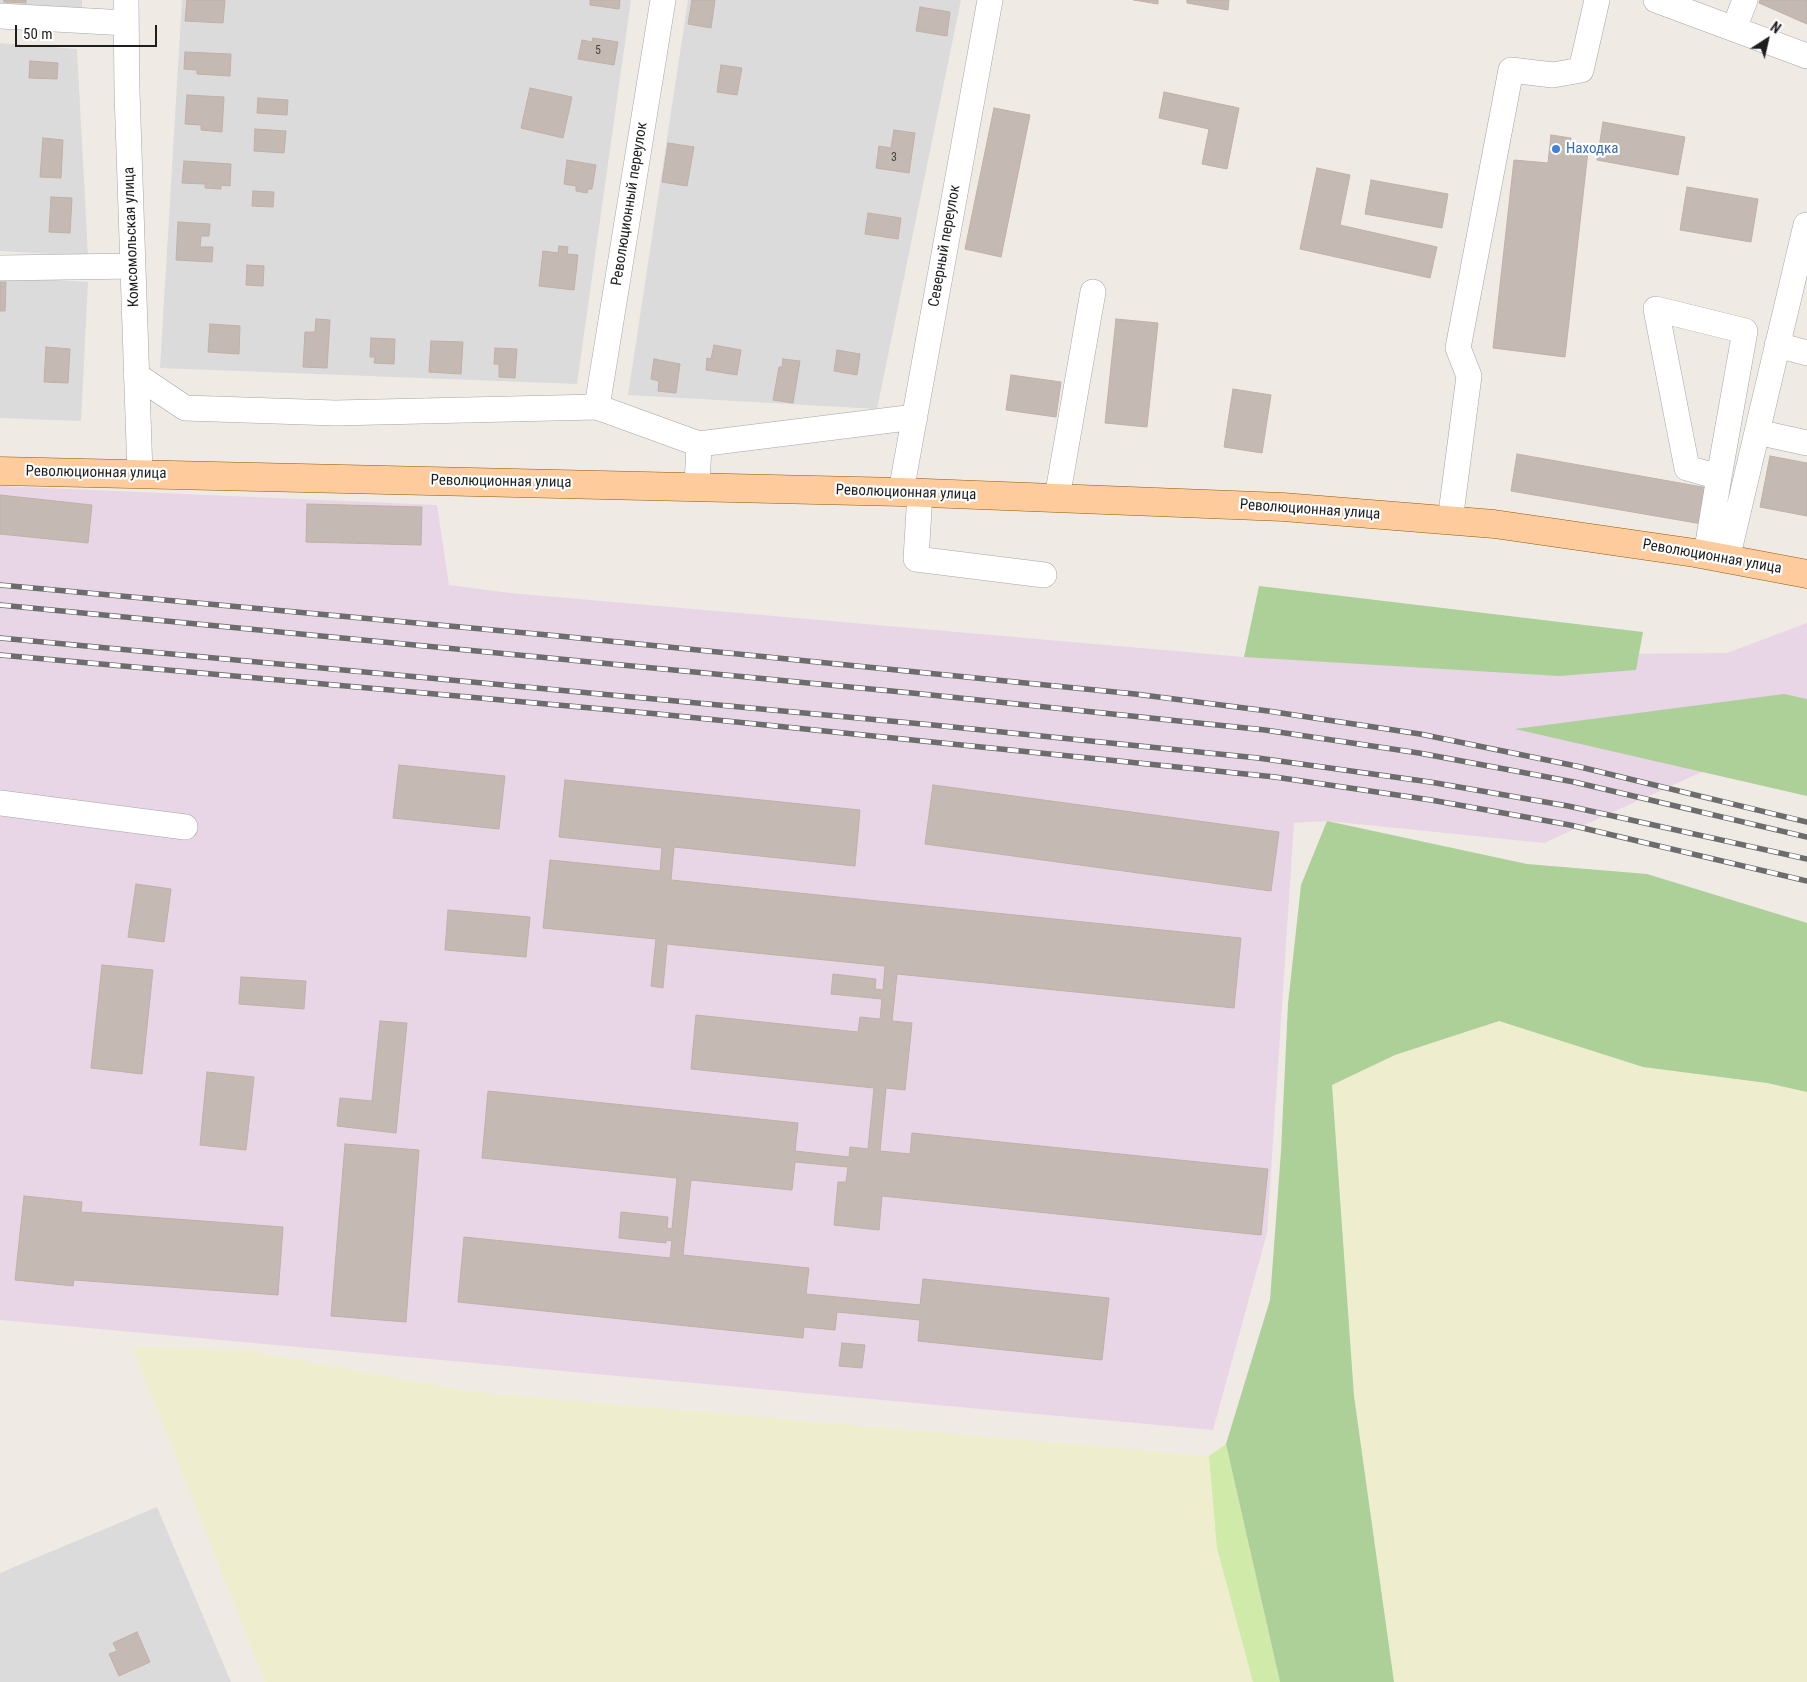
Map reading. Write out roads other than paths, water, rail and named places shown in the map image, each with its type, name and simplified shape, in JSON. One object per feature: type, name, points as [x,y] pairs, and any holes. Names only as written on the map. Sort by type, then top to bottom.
[{"type":"main road","name":"Революционная улица","points":[[0,471],[910,492],[1283,507],[1494,524],[1716,557],[1807,574]]},
{"type":"street","name":"Революционный переулок","points":[[597,407],[664,0]]},
{"type":"street","name":"Северный переулок","points":[[990,0],[915,417],[910,492],[916,559],[1044,575]]},
{"type":"street","points":[[1450,521],[1469,376],[1458,348],[1510,70],[1553,75],[1581,70],[1597,0]]},
{"type":"street","points":[[1734,29],[1745,0]]},
{"type":"street","points":[[1661,1],[1807,56]]},
{"type":"street","points":[[0,16],[126,12]]},
{"type":"street","name":"Комсомольская улица","points":[[126,12],[132,266],[140,474]]},
{"type":"street","points":[[1716,557],[1757,432],[1806,225]]},
{"type":"street","points":[[0,268],[132,266]]},
{"type":"street","points":[[1057,498],[1093,292]]},
{"type":"street","points":[[1716,557],[1719,477],[1745,332],[1656,309],[1687,468],[1719,477]]},
{"type":"street","points":[[1778,346],[1807,353]]},
{"type":"street","points":[[136,375],[185,408],[335,413],[597,407],[699,444],[915,417]]},
{"type":"street","points":[[1757,432],[1807,443]]},
{"type":"street","points":[[697,487],[699,444]]},
{"type":"street","points":[[0,804],[185,827]]},
{"type":"railway","points":[[0,585],[559,636],[1135,694],[1268,711],[1420,734],[1576,766],[1807,822]]},
{"type":"railway","points":[[0,605],[912,693],[1265,730],[1419,753],[1574,782],[1807,837]]},
{"type":"railway","points":[[0,638],[933,725],[1258,758],[1430,782],[1568,806],[1807,859]]},
{"type":"railway","points":[[0,655],[658,714],[1275,777],[1431,800],[1570,825],[1807,881]]},
{"type":"place","name":"Находка","points":[[1556,149]]}]
